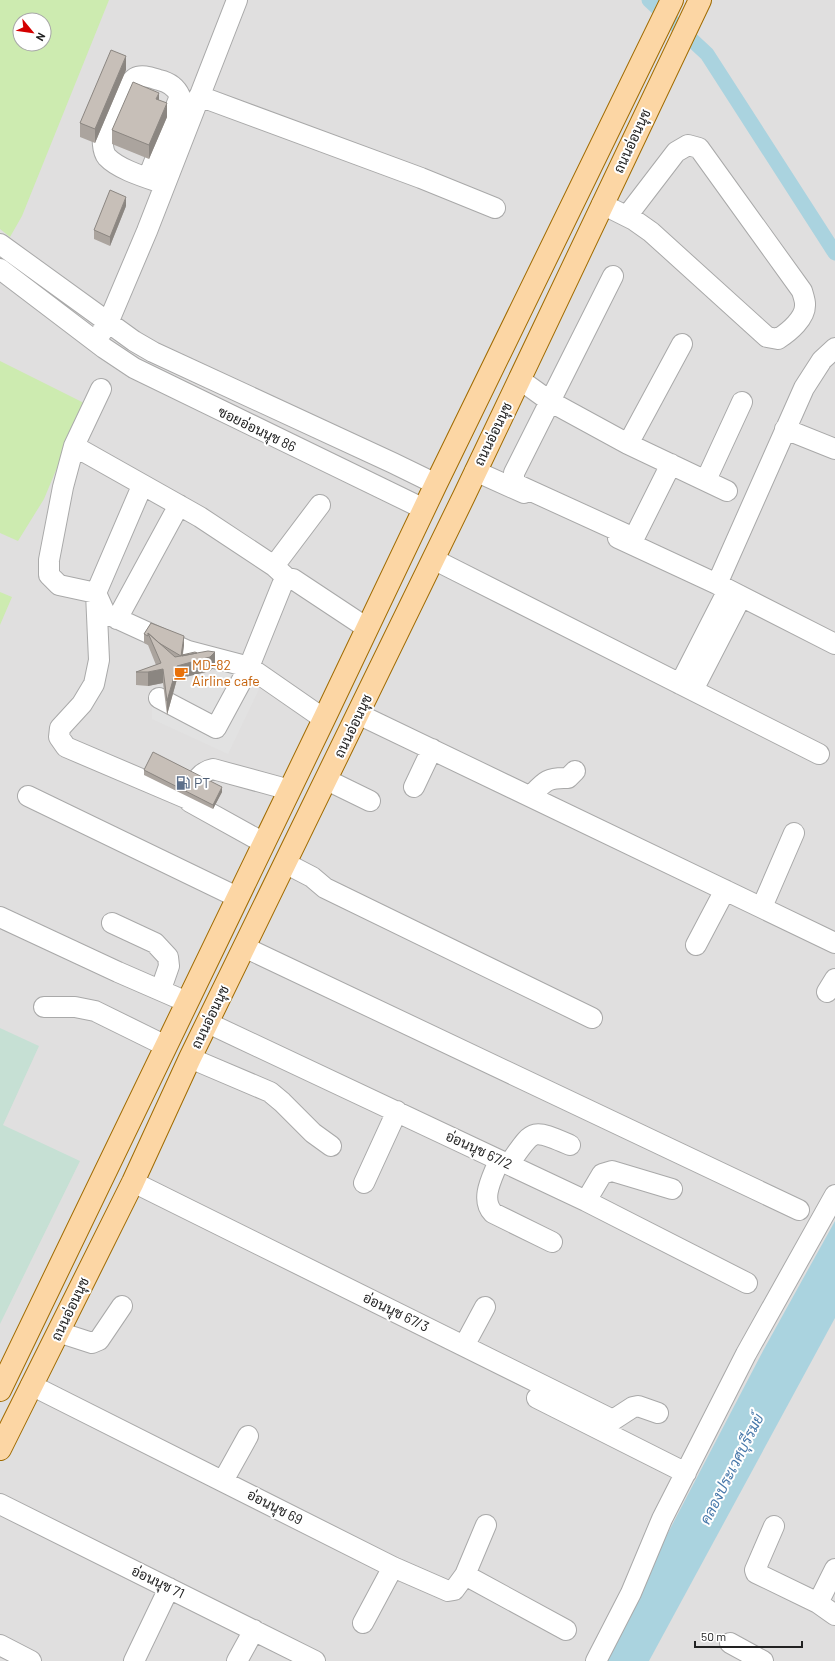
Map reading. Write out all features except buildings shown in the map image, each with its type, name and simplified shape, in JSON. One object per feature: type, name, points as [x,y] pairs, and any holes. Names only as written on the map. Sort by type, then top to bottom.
[{"type":"main road","name":"ถนนอ่อนนุช","points":[[0,1387],[324,720],[436,484],[672,0]]},
{"type":"main road","name":"ถนนอ่อนนุช","points":[[0,1449],[133,1182],[190,1058],[285,862],[327,780],[464,496],[700,0]]},
{"type":"main road","points":[[436,484],[464,496]]},
{"type":"main road","points":[[424,509],[452,520]]},
{"type":"street","points":[[157,181],[199,96],[237,0]]},
{"type":"street","points":[[94,341],[108,323],[157,181],[180,96],[177,89],[170,84],[146,76],[136,77],[128,85],[104,131],[103,145],[106,156],[115,164],[157,181]]},
{"type":"street","points":[[199,96],[421,178],[495,208]]},
{"type":"street","points":[[602,204],[627,216],[651,232],[767,337],[778,339],[789,332],[803,314],[806,304],[802,291],[699,148],[688,145],[676,152],[627,216]]},
{"type":"street","name":"ซอยอ่อนนุช 86","points":[[0,244],[134,341],[154,352],[436,484]]},
{"type":"street","name":"ซอยอ่อนนุช 86","points":[[0,269],[94,341],[134,368],[424,509]]},
{"type":"street","points":[[614,276],[514,473],[514,481],[518,485],[634,538],[671,464]]},
{"type":"street","points":[[628,444],[682,344]]},
{"type":"street","points":[[686,687],[729,590],[786,429],[804,388],[822,360],[835,348]]},
{"type":"street","points":[[519,379],[551,402],[628,444],[727,491]]},
{"type":"street","points":[[96,593],[59,584],[49,576],[49,560],[63,487],[74,446],[101,389]]},
{"type":"street","points":[[706,480],[742,402]]},
{"type":"street","points":[[786,429],[835,449]]},
{"type":"street","points":[[74,446],[142,486],[200,517],[367,628]]},
{"type":"street","points":[[475,471],[729,590],[835,644]]},
{"type":"street","points":[[142,486],[96,593],[99,660],[94,684],[82,704],[60,728],[59,737],[66,747],[188,799],[264,842]]},
{"type":"street","points":[[118,618],[179,505]]},
{"type":"street","points":[[159,698],[216,728],[249,668],[282,585],[281,572],[320,505]]},
{"type":"street","points":[[433,559],[818,754]]},
{"type":"street","points":[[96,593],[105,613],[188,651],[249,668],[324,720]]},
{"type":"street","points":[[358,714],[835,943]]},
{"type":"street","points":[[414,787],[432,749]]},
{"type":"street","points":[[188,799],[198,778],[206,770],[213,769],[290,790]]},
{"type":"street","points":[[531,796],[544,783],[552,778],[568,778],[575,770]]},
{"type":"street","points":[[327,780],[370,801]]},
{"type":"street","points":[[28,796],[237,897]]},
{"type":"street","points":[[762,907],[794,833]]},
{"type":"street","points":[[285,862],[312,877],[325,888],[592,1018]]},
{"type":"street","points":[[696,945],[725,890]]},
{"type":"street","points":[[0,917],[118,972],[161,989],[187,1002]]},
{"type":"street","points":[[112,923],[155,943],[168,957],[169,966],[161,989]]},
{"type":"street","points":[[244,947],[799,1210]]},
{"type":"street","points":[[44,1007],[75,1007],[95,1011],[166,1046]]},
{"type":"street","name":"อ่อนนุช 67/2","points":[[208,1023],[586,1200],[747,1283]]},
{"type":"street","points":[[190,1058],[270,1092],[313,1133],[331,1146]]},
{"type":"street","points":[[364,1183],[397,1111]]},
{"type":"street","points":[[552,1242],[493,1213],[489,1208],[488,1193],[504,1162],[526,1139],[534,1134],[543,1134],[570,1145]]},
{"type":"street","points":[[586,1200],[602,1174],[612,1171],[672,1189]]},
{"type":"street","name":"อ่อนนุช 67/3","points":[[133,1182],[613,1420],[633,1407],[638,1406],[658,1413]]},
{"type":"street","points":[[596,1661],[631,1593],[662,1519],[749,1347],[835,1195]]},
{"type":"street","points":[[58,1332],[92,1343],[99,1340],[122,1306]]},
{"type":"street","points":[[464,1346],[485,1307]]},
{"type":"street","name":"อ่อนนุช 69","points":[[31,1386],[393,1567],[448,1591],[454,1590],[465,1575],[486,1525]]},
{"type":"street","points":[[537,1398],[686,1473]]},
{"type":"street","points":[[223,1481],[248,1436]]},
{"type":"street","name":"อ่อนนุช 71","points":[[0,1504],[313,1660]]},
{"type":"street","points":[[774,1526],[755,1570],[756,1572],[818,1603],[835,1615]]},
{"type":"street","points":[[363,1623],[393,1567]]},
{"type":"street","points":[[818,1603],[835,1570]]},
{"type":"street","points":[[465,1575],[566,1630]]},
{"type":"street","points":[[134,1661],[169,1588]]},
{"type":"street","points":[[237,1661],[254,1630]]},
{"type":"street","points":[[730,1643],[763,1661]]},
{"type":"street","points":[[0,1645],[31,1661]]},
{"type":"shaded area","points":[[0,0],[835,0],[835,1661],[0,1661]]},
{"type":"shaded area","points":[[224,670],[259,689],[228,754],[152,719],[152,689]]},
{"type":"green space","points":[[0,0],[109,0],[22,216],[10,237],[0,229]]},
{"type":"green space","points":[[0,361],[84,403],[44,499],[18,541],[0,533]]},
{"type":"green space","points":[[0,592],[12,597],[0,625]]},
{"type":"green space","points":[[0,1028],[39,1046],[3,1125],[80,1161],[0,1324]]},
{"type":"water","name":"คลองประเวศบุรีรมย์","points":[[835,1221],[835,1318],[649,1661],[601,1661],[764,1349]]},
{"type":"waterway","points":[[649,0],[707,54],[835,253]]},
{"type":"place","name":"MD-82 Airline cafe","points":[[181,673]]},
{"type":"place","name":"PT","points":[[183,783]]}]
